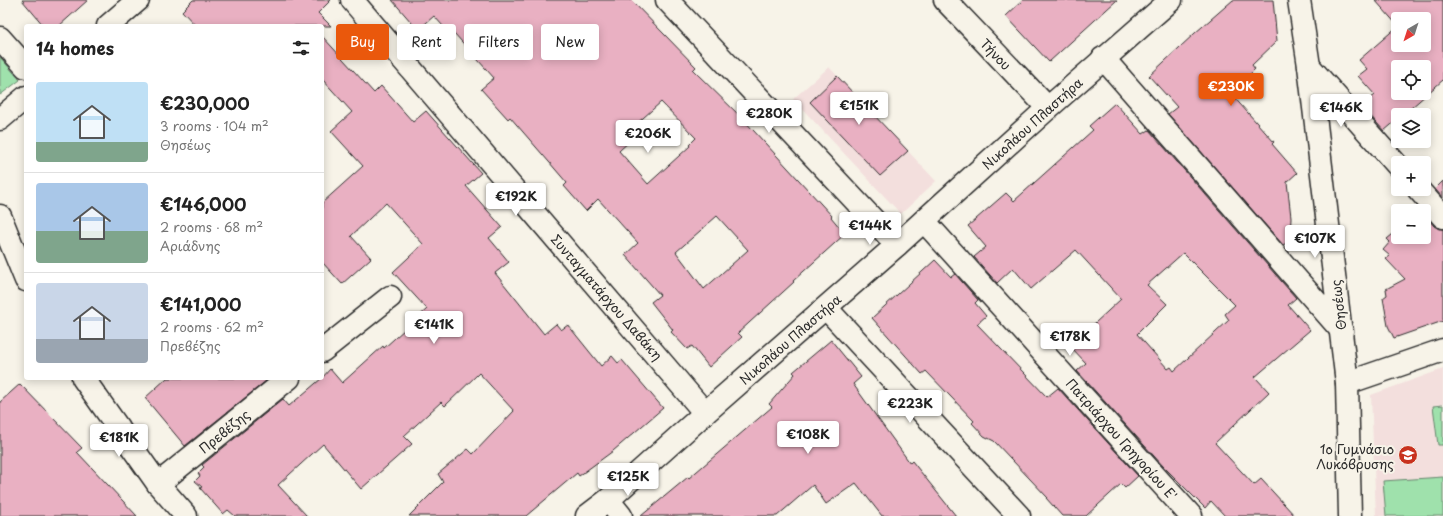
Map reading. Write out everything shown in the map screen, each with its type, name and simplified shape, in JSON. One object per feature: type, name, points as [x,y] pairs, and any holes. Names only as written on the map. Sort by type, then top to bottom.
[{"type":"street","name":"Συνταγματάρχου Δαβάκη","points":[[352,0],[705,413]]},
{"type":"street","points":[[667,0],[897,245]]},
{"type":"street","name":"Τήνου","points":[[945,0],[1048,108]]},
{"type":"street","name":"Νικολάου Πλαστήρα","points":[[587,516],[615,508],[705,413],[897,245],[1103,58],[1171,0]]},
{"type":"street","name":"Θησέως","points":[[1298,0],[1309,66],[1348,384],[1350,516]]},
{"type":"street","points":[[110,24],[132,2]]},
{"type":"street","points":[[0,38],[24,65]]},
{"type":"street","points":[[1103,58],[1342,331]]},
{"type":"street","points":[[1309,66],[1391,158]]},
{"type":"street","points":[[0,119],[24,99]]},
{"type":"street","points":[[1424,196],[1443,217]]},
{"type":"street","points":[[0,216],[24,275]]},
{"type":"street","name":"Πατριάρχου Γρηγορίου Ε'","points":[[924,220],[1191,516]]},
{"type":"street","points":[[324,349],[390,297]]},
{"type":"street","points":[[826,308],[1019,516]]},
{"type":"street","points":[[1348,384],[1443,350]]},
{"type":"street","points":[[84,380],[158,484],[186,516]]},
{"type":"street","name":"Πρεβέζης","points":[[158,484],[287,380]]},
{"type":"shaded area","points":[[829,67],[936,181],[901,214],[793,99]]},
{"type":"shaded area","name":"1ο Γυμνάσιο Λυκόβρυσης","points":[[1443,369],[1443,516],[1376,516],[1371,395]]},
{"type":"green space","points":[[0,57],[20,80],[0,95]]},
{"type":"green space","points":[[1443,405],[1443,445],[1438,445],[1433,406]]},
{"type":"green space","points":[[1443,477],[1443,516],[1386,516],[1383,481]]},
{"type":"building","points":[[22,0],[88,0],[61,24],[42,24]]},
{"type":"building","points":[[193,0],[331,0],[318,13],[331,26],[324,26],[324,24],[194,24],[182,11]]},
{"type":"building","points":[[392,0],[631,0],[696,67],[693,70],[742,118],[832,216],[831,217],[845,234],[738,333],[742,337],[709,367],[692,346],[687,349],[671,332],[673,330],[651,302],[660,295],[625,255],[638,243],[598,199],[586,211],[564,186],[567,183],[510,117],[508,119],[481,89],[494,78],[478,60],[533,60],[533,24],[464,24],[464,44],[456,35],[456,24],[441,24],[434,16],[425,24],[413,24]],"holes":[[[661,102],[696,138],[689,145],[690,146],[648,184],[619,151],[631,140],[625,134]],[[717,216],[748,250],[704,289],[676,252]]]},
{"type":"building","points":[[1023,0],[1117,0],[1049,62],[1006,16]]},
{"type":"building","points":[[1233,0],[1273,0],[1277,41],[1252,65],[1255,69],[1231,94],[1274,142],[1272,144],[1297,173],[1287,182],[1291,217],[1290,241],[1283,245],[1168,114],[1177,107],[1149,76]]},
{"type":"building","points":[[1375,0],[1443,0],[1443,80],[1431,90],[1431,60],[1391,60],[1391,100],[1420,100],[1411,108],[1391,108],[1391,125],[1384,131],[1368,113],[1371,110],[1365,103],[1375,95],[1358,76],[1367,69],[1359,60],[1391,32],[1391,52],[1431,52],[1431,12],[1391,12],[1391,18]]},
{"type":"building","points":[[324,38],[336,51],[336,60],[344,60],[374,93],[381,86],[413,122],[426,111],[481,173],[466,186],[502,227],[489,238],[509,262],[495,273],[544,334],[556,324],[561,330],[568,325],[601,366],[612,356],[618,363],[622,360],[663,408],[613,451],[579,476],[577,473],[526,516],[409,516],[443,482],[438,474],[468,449],[473,454],[514,411],[479,373],[445,406],[441,402],[404,436],[412,444],[361,489],[323,444],[278,485],[307,516],[235,516],[228,510],[223,514],[200,488],[202,487],[195,481],[200,476],[198,473],[204,467],[202,465],[283,399],[289,406],[320,380],[324,380],[324,376],[330,369],[342,383],[427,309],[393,272],[423,244],[386,203],[351,236],[371,258],[342,284],[324,264],[324,201],[363,166],[331,131],[352,112],[324,81]]},
{"type":"building","points":[[837,76],[908,151],[880,176],[810,102]]},
{"type":"building","points":[[1115,103],[1143,134],[1149,130],[1296,298],[1288,305],[1310,330],[1255,377],[1269,392],[1215,443],[1254,485],[1261,479],[1295,516],[1225,516],[1211,501],[1205,508],[1163,466],[1077,371],[1086,363],[1070,346],[1121,299],[1076,250],[1031,289],[1013,268],[997,283],[974,257],[986,247],[968,226],[1006,193],[1014,201],[1093,130],[1089,126]],"holes":[[[1183,253],[1235,305],[1225,314],[1229,320],[1174,371],[1171,367],[1168,369],[1137,334],[1167,304],[1147,285]]]},
{"type":"building","points":[[1443,181],[1443,198],[1435,189]]},
{"type":"building","points":[[1431,222],[1439,229],[1443,229],[1443,321],[1394,338],[1388,326],[1383,298],[1387,295],[1386,289],[1405,279],[1386,259],[1390,256],[1383,250],[1390,242],[1387,239],[1391,236],[1391,244],[1431,244]]},
{"type":"building","points":[[935,260],[951,277],[955,274],[978,300],[975,303],[986,316],[977,324],[1047,397],[1058,388],[1138,476],[1125,488],[1121,484],[1086,516],[1062,516],[1046,498],[1047,497],[994,441],[984,436],[972,423],[974,421],[926,371],[922,374],[872,318]]},
{"type":"building","points":[[831,340],[861,377],[853,384],[910,463],[912,461],[956,516],[882,516],[856,483],[826,504],[813,485],[777,516],[641,516],[688,477],[689,478],[772,407],[769,404],[795,374],[793,372]]},
{"type":"building","points":[[165,380],[266,381],[185,446],[145,398]]},
{"type":"building","points":[[20,384],[82,448],[77,452],[137,516],[0,516],[0,402]]},
{"type":"place","name":"1ο Γυμνάσιο Λυκόβρυσης","points":[[1408,455]]}]
